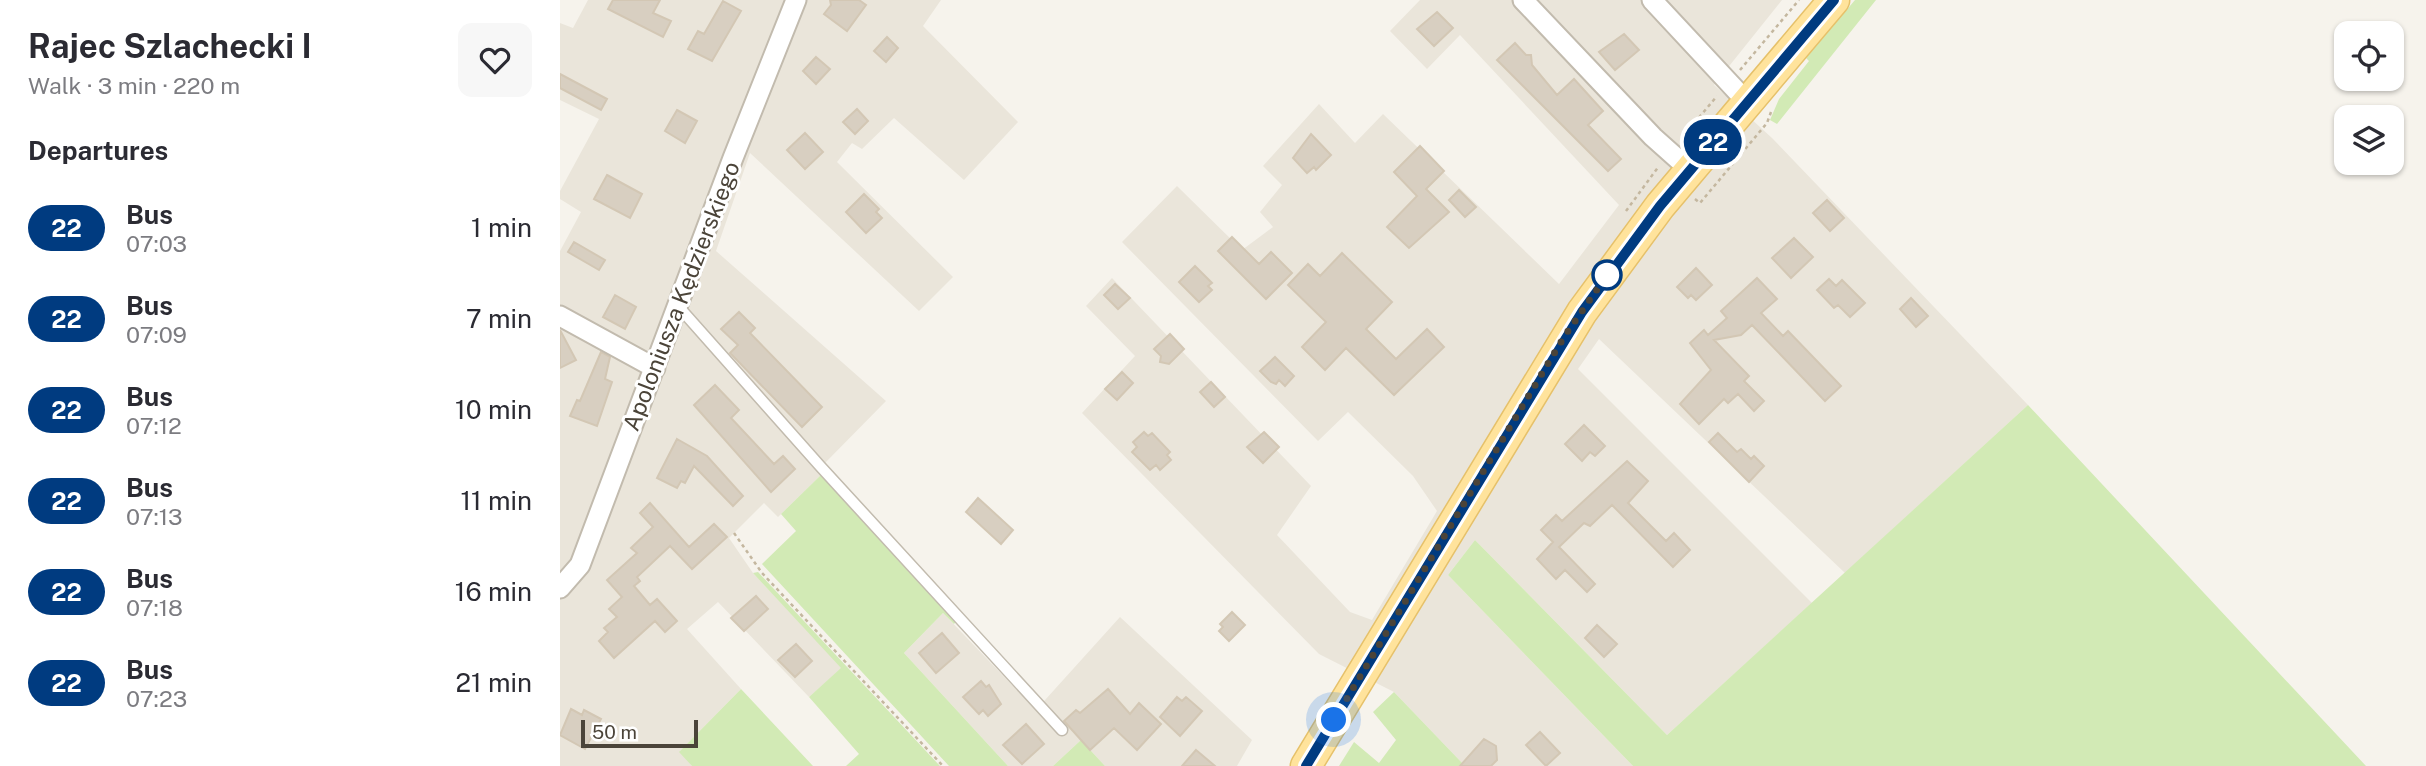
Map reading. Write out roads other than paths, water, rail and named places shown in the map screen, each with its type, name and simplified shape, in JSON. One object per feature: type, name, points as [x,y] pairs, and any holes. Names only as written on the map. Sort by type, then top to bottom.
[{"type":"main road","points":[[1306,766],[1564,337],[1680,162],[1738,92],[1829,2]]},
{"type":"street","name":"Apoloniusza Kędzierskiego","points":[[560,588],[580,565],[796,0]]},
{"type":"street","points":[[1523,0],[1680,162]]},
{"type":"street","points":[[1652,0],[1738,92]]},
{"type":"street","points":[[560,316],[655,368]]},
{"type":"lane","points":[[678,306],[820,466],[1062,730]]}]
